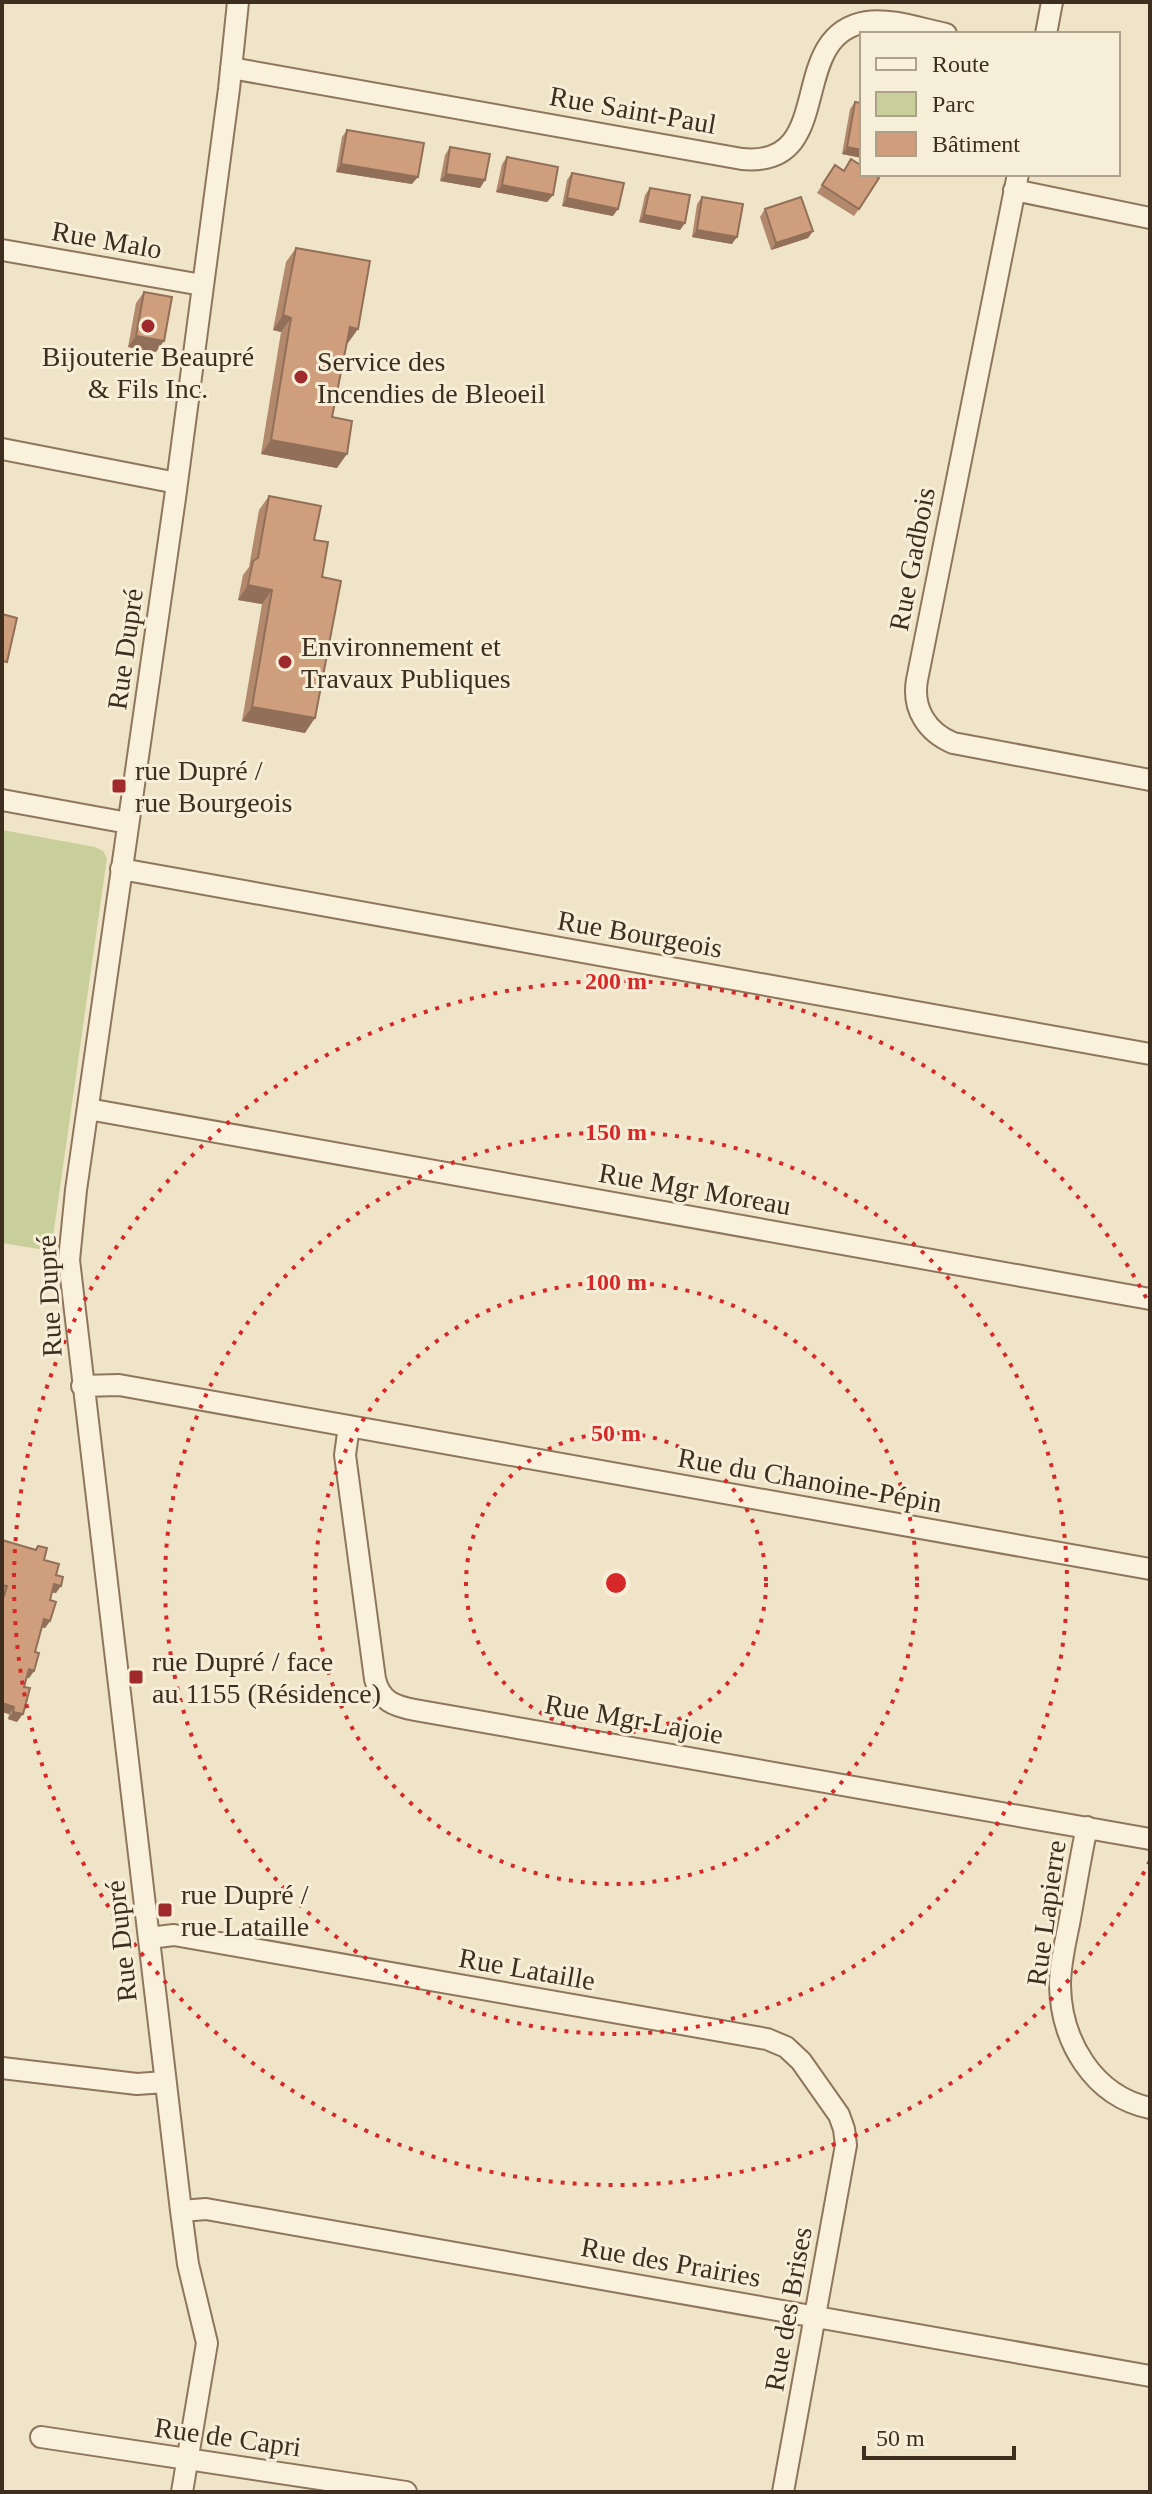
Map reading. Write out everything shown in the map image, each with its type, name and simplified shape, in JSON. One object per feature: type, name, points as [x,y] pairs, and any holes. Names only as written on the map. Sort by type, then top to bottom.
[{"type":"street","name":"Rue Dupré","points":[[182,2492],[207,2343],[188,2264],[181,2211],[69,1260],[76,1190],[177,483],[238,2]]},
{"type":"street","points":[[1046,32],[1052,2]]},
{"type":"street","name":"Rue Saint-Paul","points":[[231,68],[742,159],[757,159],[786,148],[800,131],[818,62],[826,47],[843,31],[858,24],[881,21],[936,32]]},
{"type":"street","points":[[1016,182],[1150,218]]},
{"type":"street","name":"Rue Gadbois","points":[[1016,182],[917,680],[917,704],[923,719],[933,731],[953,743],[1150,780]]},
{"type":"street","name":"Rue Malo","points":[[2,250],[202,285]]},
{"type":"street","points":[[2,449],[177,483]]},
{"type":"street","points":[[2,800],[128,823]]},
{"type":"street","name":"Rue Bourgeois","points":[[121,869],[1150,1054]]},
{"type":"street","name":"Rue Mgr Moreau","points":[[88,1109],[1150,1299]]},
{"type":"street","name":"Rue du Chanoine-Pépin","points":[[82,1386],[119,1385],[1150,1569]]},
{"type":"street","name":"Rue Mgr-Lajoie","points":[[349,1426],[345,1455],[375,1679],[378,1690],[391,1703],[1150,1839]]},
{"type":"street","name":"Rue Lapierre","points":[[1087,1827],[1061,1974],[1063,2010],[1075,2045],[1096,2079],[1118,2098],[1150,2108]]},
{"type":"street","name":"Rue Lataille","points":[[149,1938],[174,1935],[774,2041],[792,2050],[801,2061],[839,2115],[846,2137]]},
{"type":"street","points":[[2,2068],[137,2084],[165,2082]]},
{"type":"street","name":"Rue des Brises","points":[[783,2492],[846,2137]]},
{"type":"street","name":"Rue des Prairies","points":[[181,2211],[206,2209],[1150,2376]]},
{"type":"street","name":"Rue de Capri","points":[[41,2437],[406,2492]]},
{"type":"green space","points":[[2,830],[95,847],[103,851],[107,858],[51,1251],[2,1243]]},
{"type":"building","points":[[855,102],[860,103],[860,150],[847,147]]},
{"type":"building","points":[[347,130],[424,143],[418,177],[341,164]]},
{"type":"building","points":[[450,147],[490,154],[485,180],[446,174]]},
{"type":"building","points":[[507,157],[558,167],[553,195],[502,185]]},
{"type":"building","points":[[851,159],[860,165],[860,176],[879,178],[859,209],[822,185],[835,165],[844,171]]},
{"type":"building","points":[[572,173],[624,183],[618,209],[567,198]]},
{"type":"building","points":[[650,188],[690,195],[685,223],[644,215]]},
{"type":"building","points":[[702,197],[743,204],[737,237],[697,230]]},
{"type":"building","points":[[801,197],[813,231],[776,243],[765,209]]},
{"type":"building","points":[[296,248],[370,261],[358,329],[350,327],[332,417],[352,421],[347,454],[271,440],[291,318],[283,315]]},
{"type":"building","points":[[144,292],[172,297],[164,341],[136,336]]},
{"type":"building","name":"Environnement et Travaux Publiques","points":[[269,496],[321,506],[314,540],[328,542],[322,577],[341,581],[315,718],[252,707],[272,590],[248,585],[253,561],[258,558]]},
{"type":"building","points":[[2,614],[17,618],[7,662],[2,661]]},
{"type":"building","points":[[2,1540],[36,1550],[38,1546],[47,1548],[44,1560],[59,1564],[56,1575],[63,1577],[61,1586],[54,1584],[50,1600],[56,1602],[50,1621],[44,1619],[35,1652],[39,1653],[34,1671],[29,1669],[24,1687],[30,1688],[23,1714],[13,1712],[14,1707],[2,1703],[2,1596],[7,1586],[2,1585]]},
{"type":"place","name":"Bijouterie Beaupré & Fils Inc.","points":[[148,326]]},
{"type":"place","name":"Service des Incendies de Bleoeil","points":[[301,377]]},
{"type":"place","name":"Environnement et Travaux Publiques","points":[[285,662]]},
{"type":"place","name":"rue Dupré / rue Bourgeois","points":[[119,786]]},
{"type":"place","name":"rue Dupré / face au 1155 (Résidence)","points":[[136,1677]]},
{"type":"place","name":"rue Dupré / rue Lataille","points":[[165,1910]]}]
